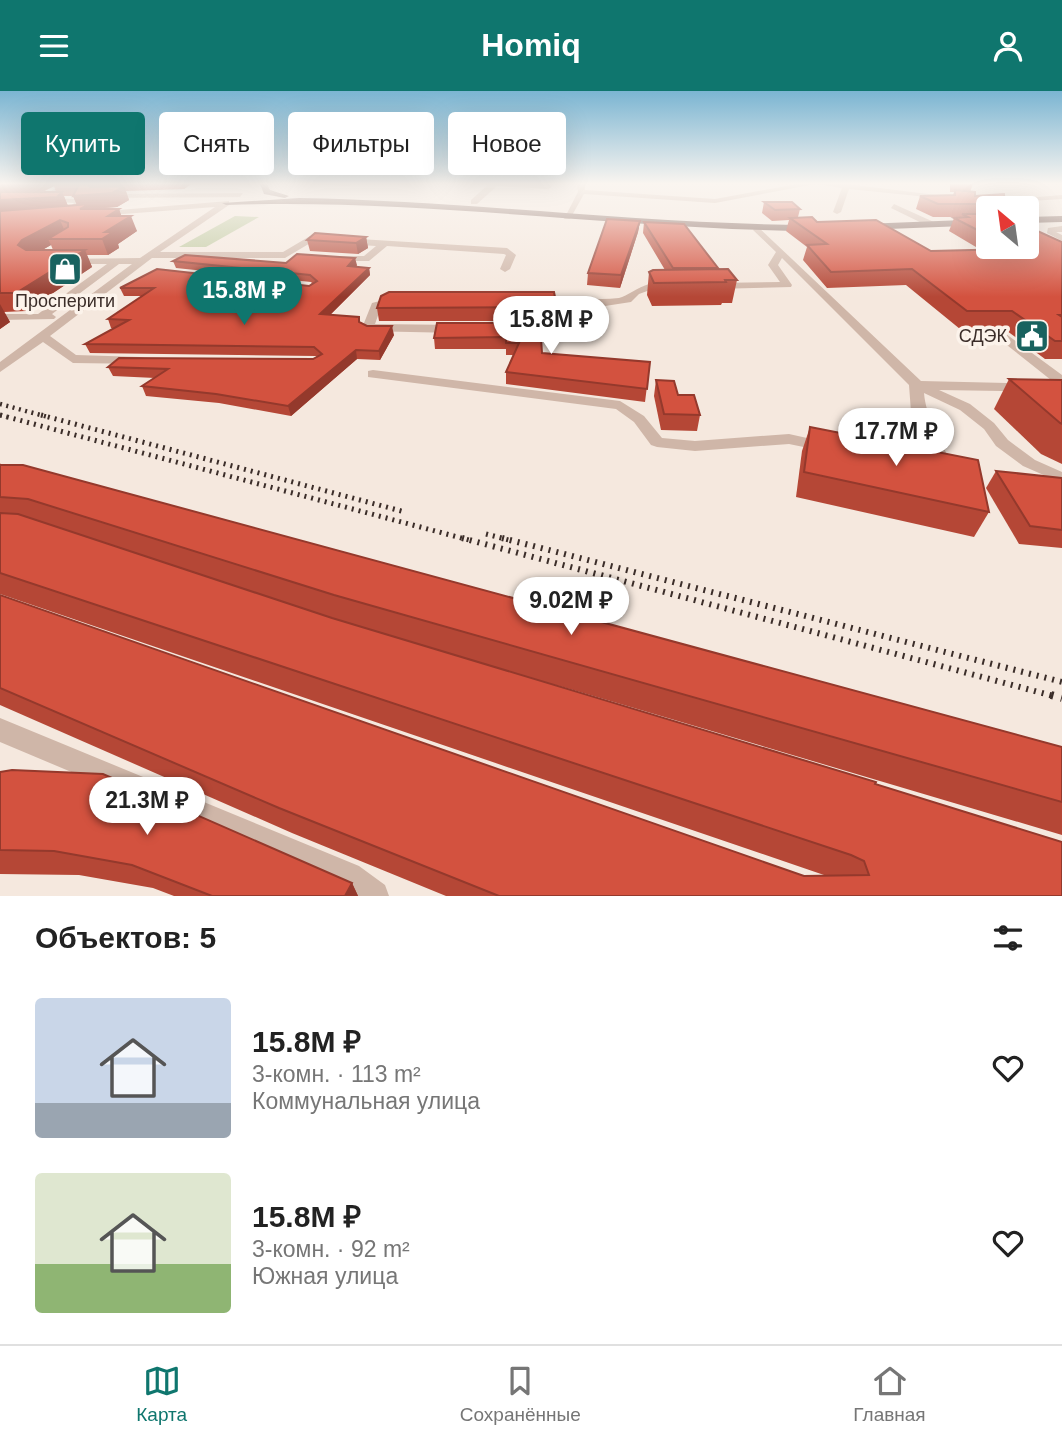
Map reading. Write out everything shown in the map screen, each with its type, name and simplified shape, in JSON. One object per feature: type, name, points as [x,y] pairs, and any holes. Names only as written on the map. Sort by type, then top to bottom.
[{"type":"main road","points":[[645,222],[756,228],[818,227]]},
{"type":"main road","points":[[858,227],[976,223]]},
{"type":"street","points":[[0,368],[142,261],[200,222]]},
{"type":"street","points":[[926,222],[933,225]]},
{"type":"street","points":[[756,228],[916,384],[964,407],[989,426],[1002,443],[1029,463],[1062,478]]},
{"type":"street","points":[[1062,229],[1051,230],[1051,233],[1062,238]]},
{"type":"street","points":[[285,254],[310,240],[508,251],[511,255],[505,269]]},
{"type":"street","points":[[322,257],[366,259],[384,244]]},
{"type":"street","points":[[703,286],[787,285],[773,265],[780,253]]},
{"type":"street","points":[[48,261],[142,261],[285,254],[310,256]]},
{"type":"street","points":[[41,317],[117,261]]},
{"type":"street","points":[[142,261],[154,271]]},
{"type":"street","points":[[514,299],[601,303],[627,300],[635,292],[649,287],[689,286]]},
{"type":"street","points":[[409,299],[389,300],[376,305],[368,328],[475,329]]},
{"type":"street","points":[[502,329],[569,328],[586,323],[601,303]]},
{"type":"street","points":[[0,317],[68,317]]},
{"type":"street","points":[[1002,335],[1059,377]]},
{"type":"street","points":[[43,336],[73,359],[153,361]]},
{"type":"street","points":[[373,374],[620,405],[639,419],[657,442],[695,446],[789,439],[840,449]]},
{"type":"street","points":[[916,384],[1062,388]]},
{"type":"street","points":[[902,462],[939,454],[929,429],[918,412],[916,384]]},
{"type":"street","points":[[0,730],[348,877],[374,896]]},
{"type":"street","points":[[52,778],[132,784]]},
{"type":"green space","points":[[225,222],[251,222],[206,247],[179,247]]},
{"type":"building","points":[[0,222],[57,222],[22,240],[18,245],[26,250],[85,250],[16,293],[0,293]]},
{"type":"building","points":[[64,222],[122,222],[105,232],[113,232],[102,239],[48,239],[68,227],[68,223]]},
{"type":"building","points":[[606,222],[640,222],[621,275],[588,273]]},
{"type":"building","points":[[644,222],[684,224],[718,268],[673,268]]},
{"type":"building","points":[[795,222],[879,222],[931,251],[976,250],[976,259],[1040,259],[1040,232],[1062,242],[1062,315],[1059,315],[1062,317],[1062,341],[1055,341],[1012,311],[967,311],[912,269],[831,272],[807,245],[827,244]]},
{"type":"building","points":[[961,222],[976,222],[976,229]]},
{"type":"building","points":[[315,233],[366,237],[356,243],[307,240]]},
{"type":"building","points":[[297,254],[355,258],[348,266],[369,268],[320,314],[359,317],[359,322],[367,326],[392,326],[379,351],[356,350],[288,406],[216,394],[142,386],[168,369],[108,367],[119,358],[313,359],[322,354],[314,347],[85,344],[129,320],[108,319],[154,288],[120,288],[157,269],[309,286],[317,281],[310,275],[173,261],[185,255],[286,263]]},
{"type":"building","points":[[728,269],[737,280],[654,283],[649,272],[653,270]]},
{"type":"building","points":[[389,292],[554,292],[557,307],[377,308],[381,296]]},
{"type":"building","points":[[437,323],[540,323],[542,353],[650,362],[647,389],[506,372],[519,343],[506,343],[506,337],[434,338]]},
{"type":"building","points":[[1009,379],[1062,380],[1062,424],[1060,423]]},
{"type":"building","points":[[656,380],[674,381],[678,395],[694,395],[700,415],[664,414]]},
{"type":"building","points":[[810,427],[978,460],[989,512],[804,472]]},
{"type":"building","points":[[0,465],[23,465],[1062,747],[1062,802],[334,595],[28,499],[0,497]]},
{"type":"building","points":[[996,471],[1062,478],[1062,530],[1030,526]]},
{"type":"building","points":[[0,513],[18,514],[332,618],[876,782],[875,784],[1062,842],[1062,896],[499,896],[279,808],[0,688],[0,595],[804,876],[869,875],[864,861],[851,855],[0,573]]},
{"type":"building","points":[[12,770],[103,774],[352,883],[345,896],[212,896],[132,865],[54,851],[0,850],[0,772]]},
{"type":"railway","points":[[0,404],[48,417]]},
{"type":"railway","points":[[7,417],[0,415],[469,540]]},
{"type":"railway","points":[[41,415],[405,512]]},
{"type":"railway","points":[[486,534],[509,540]]},
{"type":"railway","points":[[462,538],[1057,697]]},
{"type":"railway","points":[[502,538],[1062,682]]},
{"type":"railway","points":[[1051,695],[1062,698]]},
{"type":"place","name":"Просперити","points":[[65,269]]},
{"type":"place","name":"СДЭК","points":[[1032,336]]}]
